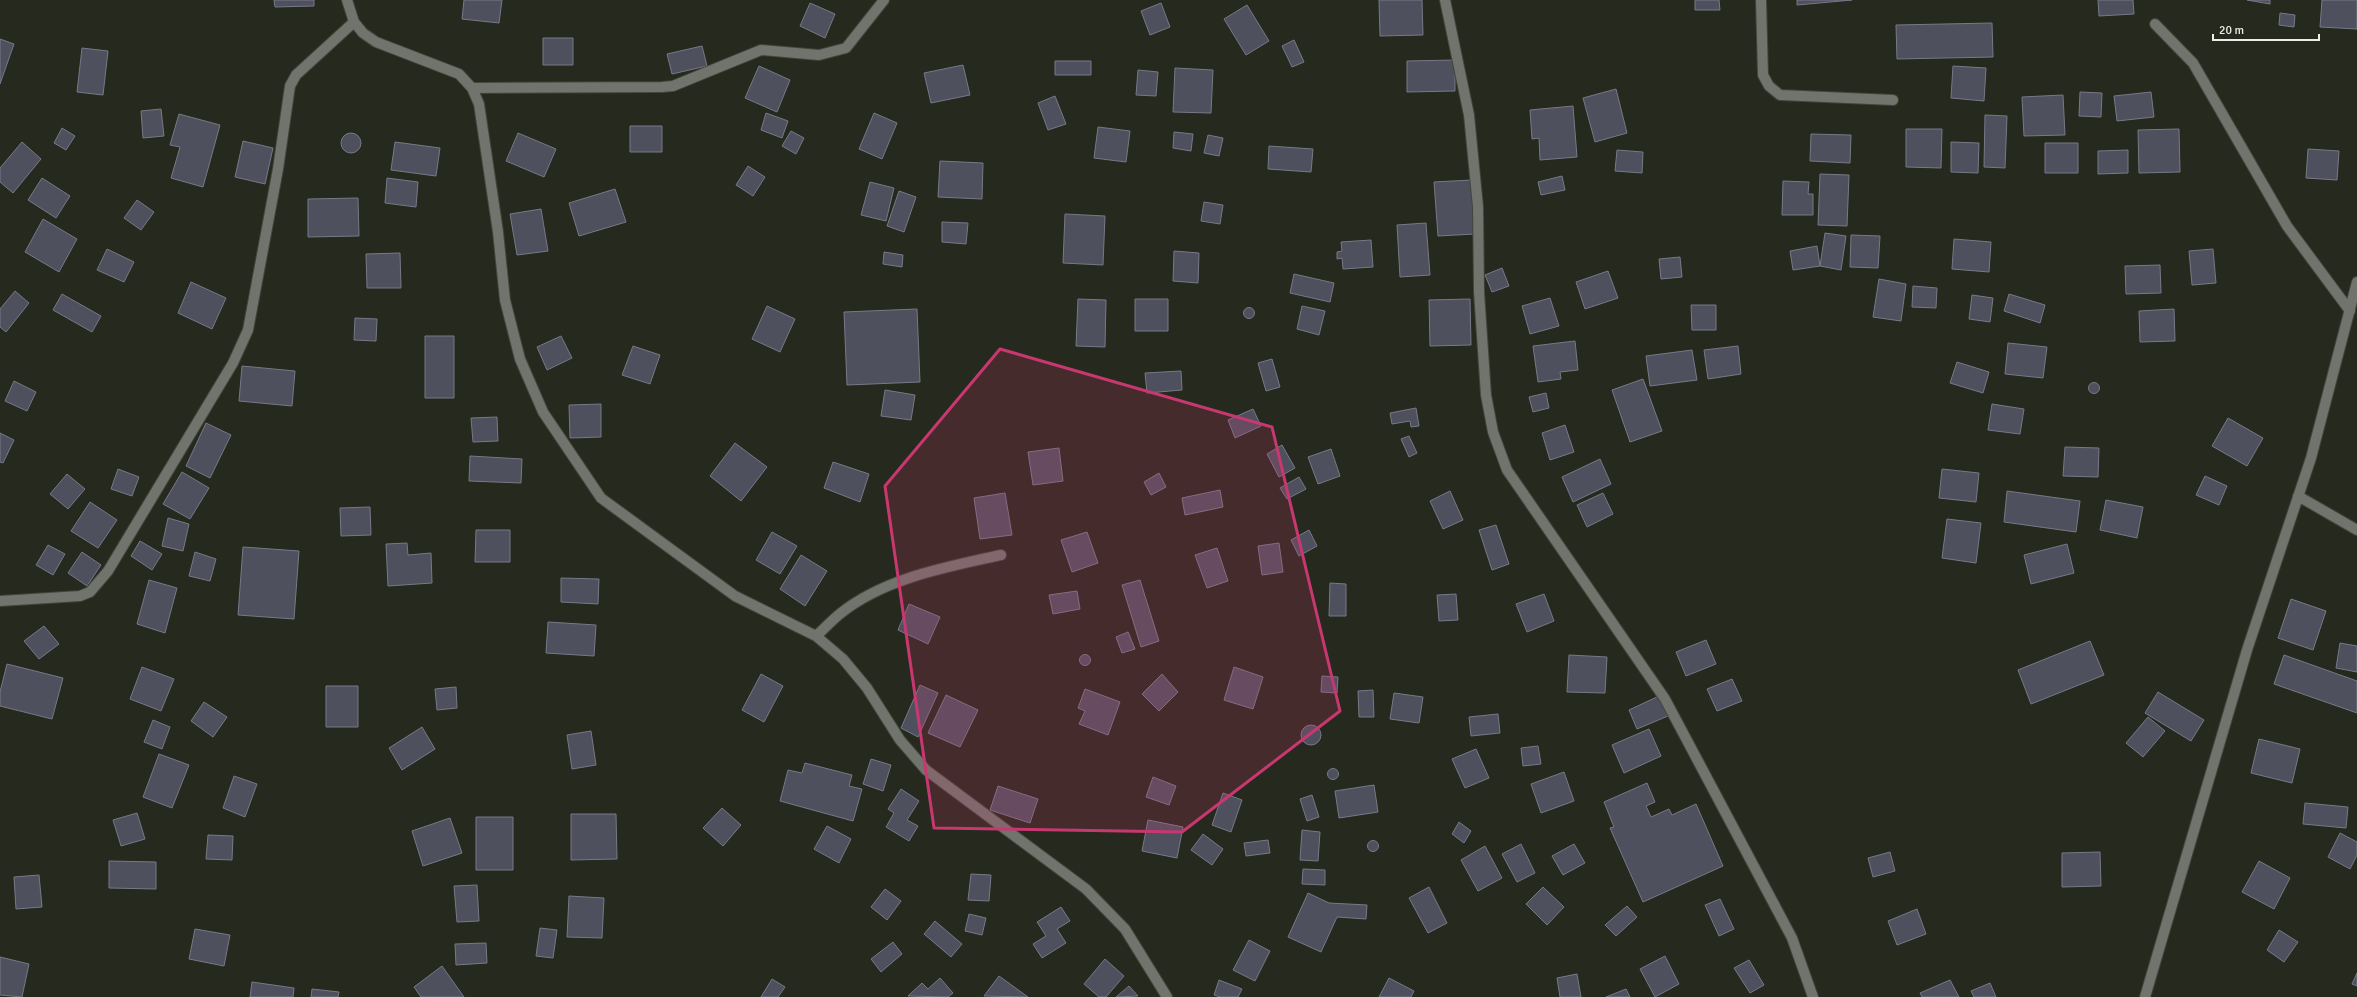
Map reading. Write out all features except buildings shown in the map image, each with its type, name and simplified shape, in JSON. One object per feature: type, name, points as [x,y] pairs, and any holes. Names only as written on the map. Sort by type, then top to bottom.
[{"type":"street","points":[[347,0],[354,22],[363,33],[376,42],[459,74],[472,88],[480,112],[498,232],[505,300],[520,359],[542,412],[601,498],[735,596],[816,636],[843,659],[867,688],[900,740],[926,770],[1086,889],[1125,929],[1166,997]]},
{"type":"street","points":[[472,88],[662,88],[672,86],[761,50],[819,55],[846,48],[884,0]]},
{"type":"street","points":[[1446,0],[1469,115],[1478,207],[1479,292],[1485,372],[1493,432],[1507,470],[1664,699],[1792,938],[1813,997]]},
{"type":"street","points":[[1762,0],[1763,75],[1769,86],[1780,94],[1893,100]]},
{"type":"street","points":[[0,601],[80,596],[90,592],[108,571],[233,363],[248,330],[278,169],[290,86],[296,76],[354,22]]},
{"type":"street","points":[[2155,24],[2193,63],[2288,226],[2350,311]]},
{"type":"street","points":[[2145,997],[2247,650],[2311,458],[2357,282]]},
{"type":"street","points":[[2298,496],[2357,530]]},
{"type":"street","points":[[816,636],[841,613],[865,597],[901,582],[938,570],[1001,555]]},
{"type":"highlighted area","points":[[1000,349],[1272,427],[1340,711],[1182,832],[934,828],[885,486]]}]
